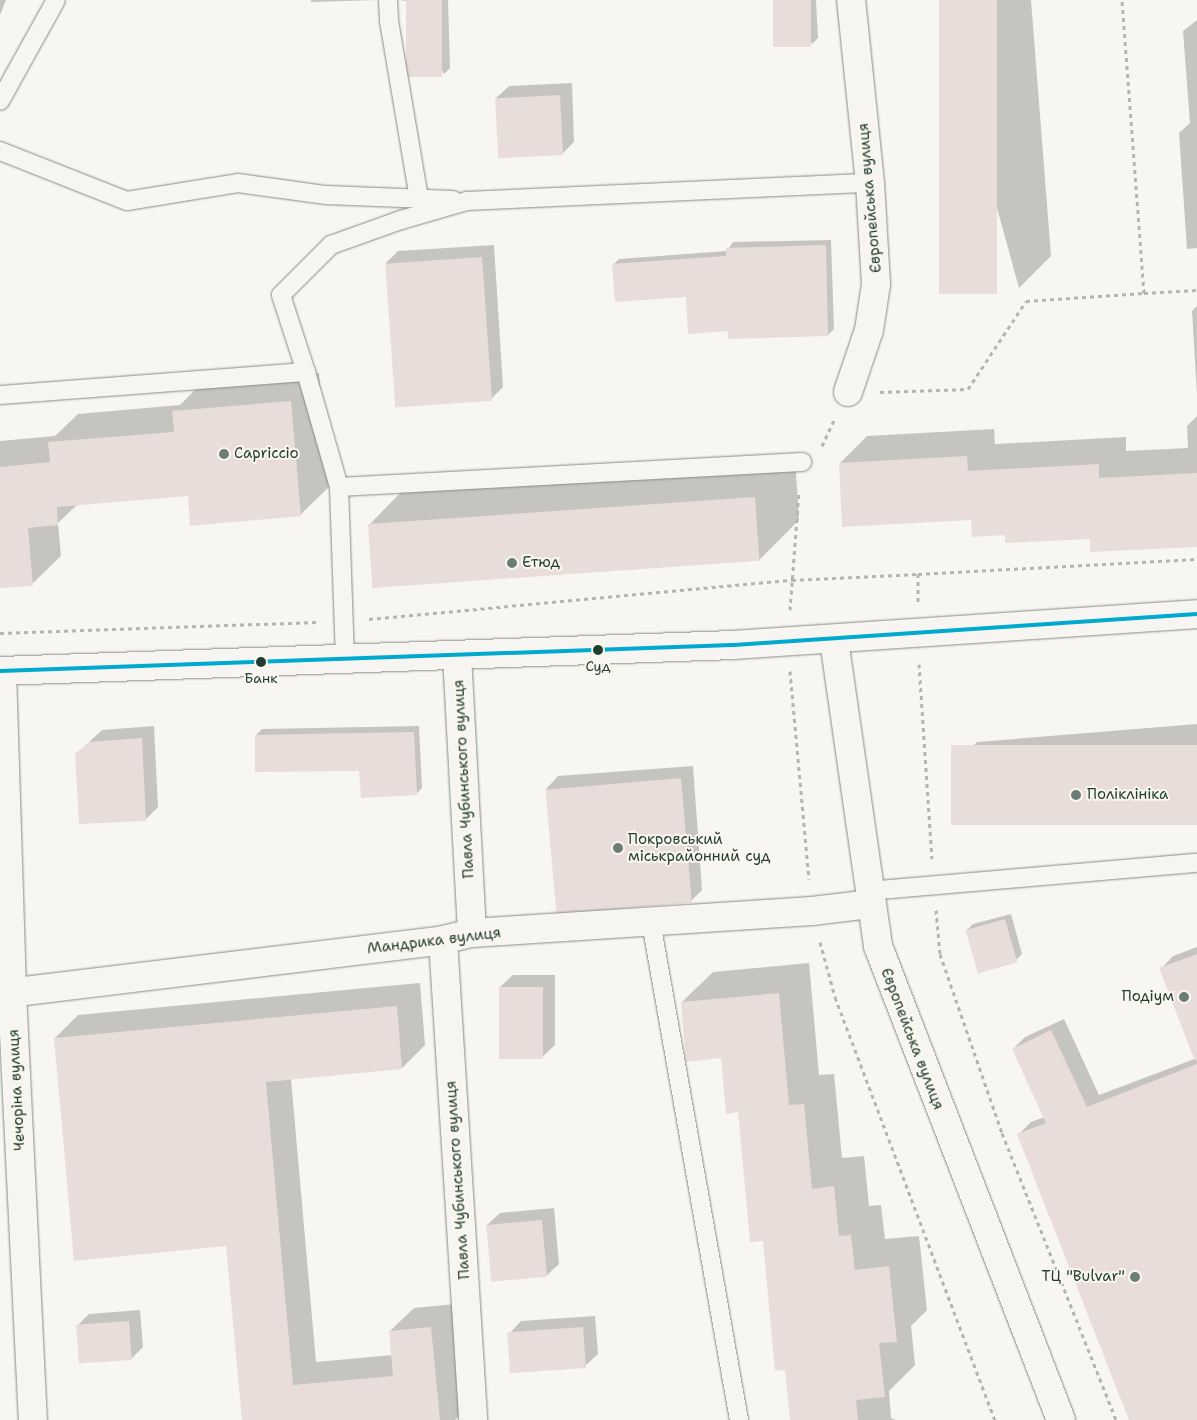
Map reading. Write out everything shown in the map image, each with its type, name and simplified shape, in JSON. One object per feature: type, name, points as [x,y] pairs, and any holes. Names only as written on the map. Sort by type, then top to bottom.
[{"type":"street","name":"Європейська вулиця","points":[[848,392],[868,330],[876,284],[870,183],[851,0]]},
{"type":"street","points":[[1,671],[834,640],[1197,614]]},
{"type":"street","name":"Європейська вулиця","points":[[834,640],[869,898],[878,946],[890,983],[1061,1420]]},
{"type":"street","name":"Павла Чубинського вулиця","points":[[457,655],[472,934]]},
{"type":"street","name":"Чечоріна вулиця","points":[[1,671],[6,993],[33,1420]]},
{"type":"street","name":"Мандрика вулиця","points":[[6,993],[443,940],[472,934],[812,911],[869,898]]},
{"type":"street","name":"Павла Чубинського вулиця","points":[[443,940],[473,1420]]},
{"type":"lane","points":[[0,101],[56,0]]},
{"type":"lane","points":[[388,0],[388,21],[419,199]]},
{"type":"lane","points":[[0,151],[127,201],[238,183],[326,195],[467,201],[870,183]]},
{"type":"lane","points":[[345,659],[339,487],[306,372],[281,295],[331,245],[401,220],[467,201]]},
{"type":"lane","points":[[0,395],[306,372]]},
{"type":"lane","points":[[339,487],[802,462]]},
{"type":"lane","points":[[869,898],[933,885],[1197,863]]},
{"type":"lane","points":[[651,922],[739,1420]]},
{"type":"path","points":[[1122,0],[1144,293]]},
{"type":"path","points":[[995,1420],[835,997],[812,911],[787,641],[802,462],[820,450],[848,392],[968,390],[1026,302],[1197,290]]},
{"type":"path","points":[[0,633],[344,621],[792,580],[1197,559]]},
{"type":"path","points":[[918,574],[918,634],[933,885],[940,954],[1002,1133],[1116,1420]]},
{"type":"building","points":[[406,0],[442,0],[442,77],[406,77]]},
{"type":"building","points":[[773,0],[811,0],[811,47],[773,47]]},
{"type":"building","points":[[939,0],[997,0],[997,294],[939,294]]},
{"type":"building","points":[[560,95],[563,155],[498,158],[495,98]]},
{"type":"building","points":[[826,245],[828,336],[728,339],[728,331],[688,334],[686,297],[615,302],[612,264],[726,256],[726,248]]},
{"type":"building","points":[[482,257],[492,401],[395,407],[385,264]]},
{"type":"building","points":[[291,401],[301,516],[190,526],[188,496],[57,507],[58,525],[28,528],[33,586],[0,588],[0,467],[50,462],[48,442],[174,432],[172,411]]},
{"type":"building","points":[[967,456],[968,471],[1099,464],[1099,478],[1197,473],[1197,547],[1090,552],[1090,539],[1005,543],[1005,535],[972,537],[971,520],[842,527],[839,463]]},
{"type":"building","points":[[755,497],[759,561],[372,588],[368,524]]},
{"type":"building","points":[[414,732],[417,795],[361,798],[359,771],[255,772],[255,735]]},
{"type":"building","points":[[142,738],[146,821],[79,824],[75,754],[89,742]]},
{"type":"building","name":"Поліклініка","points":[[951,745],[1197,745],[1197,825],[951,825]]},
{"type":"building","name":"Покровський міськрайонний суд","points":[[681,778],[692,903],[556,914],[546,790]]},
{"type":"building","points":[[1005,919],[1017,962],[978,974],[966,930]]},
{"type":"building","name":"Подіум","points":[[1197,954],[1197,1060],[1195,1061],[1159,968]]},
{"type":"building","points":[[499,987],[543,987],[543,1059],[499,1059]]},
{"type":"building","points":[[779,993],[789,1105],[804,1104],[812,1189],[834,1186],[839,1236],[851,1235],[855,1270],[889,1266],[897,1342],[879,1343],[885,1397],[856,1400],[858,1420],[790,1420],[785,1370],[775,1371],[763,1241],[750,1242],[738,1112],[726,1114],[721,1058],[686,1062],[681,1002]]},
{"type":"building","points":[[397,1006],[402,1069],[266,1082],[293,1385],[393,1376],[389,1331],[431,1327],[440,1420],[242,1420],[226,1246],[74,1261],[54,1038]]},
{"type":"building","name":"ТЦ \"Bulvar\"","points":[[1051,1030],[1087,1107],[1197,1064],[1197,1420],[1129,1420],[1017,1134],[1046,1123],[1012,1049]]},
{"type":"building","points":[[542,1220],[547,1277],[491,1282],[486,1225]]},
{"type":"building","points":[[129,1321],[132,1360],[79,1364],[76,1325]]},
{"type":"building","points":[[583,1327],[586,1368],[510,1373],[507,1332]]},
{"type":"transit line","points":[[0,671],[732,645],[1197,614]]},
{"type":"place","name":"Capriccio","points":[[224,454]]},
{"type":"place","name":"Етюд","points":[[512,563]]},
{"type":"place","name":"Суд","points":[[598,650]]},
{"type":"place","name":"Банк","points":[[261,662]]},
{"type":"place","name":"Поліклініка","points":[[1076,795]]},
{"type":"place","name":"Покровський міськрайонний суд","points":[[618,848]]},
{"type":"place","name":"Подіум","points":[[1184,997]]},
{"type":"place","name":"ТЦ \"Bulvar\"","points":[[1135,1277]]}]
